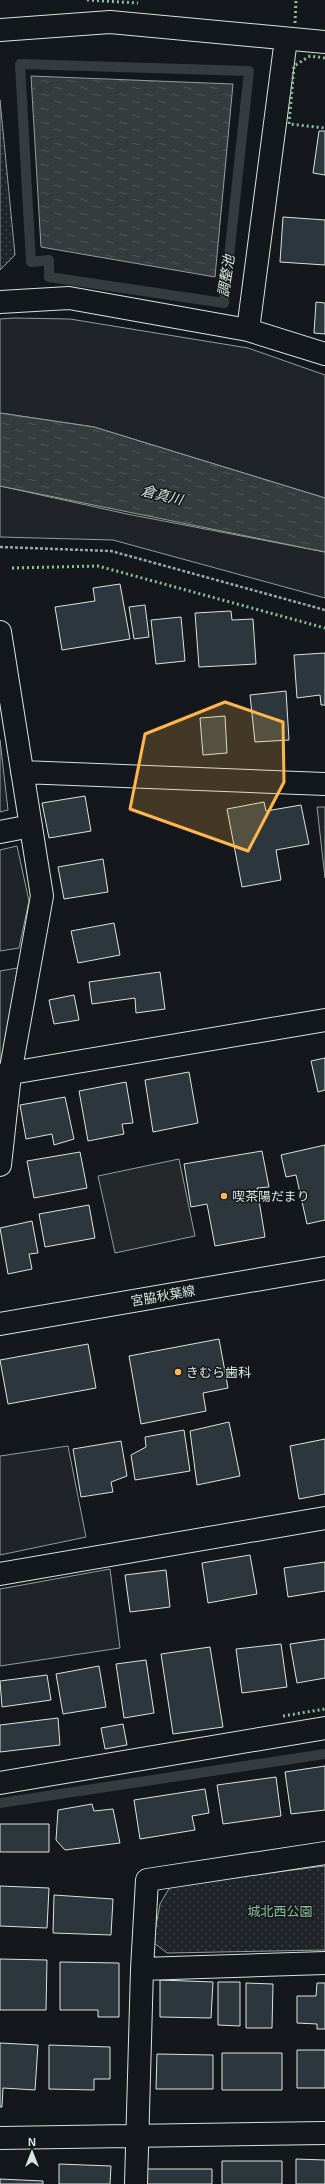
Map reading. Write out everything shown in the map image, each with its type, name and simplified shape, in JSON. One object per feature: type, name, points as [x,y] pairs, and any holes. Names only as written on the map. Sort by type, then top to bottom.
[{"type":"street","points":[[0,30],[110,22],[325,42]]},
{"type":"street","points":[[248,330],[286,39]]},
{"type":"street","points":[[0,302],[69,298],[248,330],[325,354]]},
{"type":"street","points":[[0,632],[42,896],[5,1074],[0,1164]]},
{"type":"street","points":[[22,772],[325,784]]},
{"type":"street","points":[[0,832],[31,826]]},
{"type":"street","points":[[5,1074],[325,1020]]},
{"type":"street","name":"宮脇秋葉線","points":[[0,1324],[325,1268]]},
{"type":"street","points":[[0,1574],[325,1518]]},
{"type":"street","points":[[0,1783],[325,1728]]},
{"type":"street","points":[[136,2184],[142,1969],[147,1880],[325,1853]]},
{"type":"street","points":[[142,1969],[325,1963]]},
{"type":"street","points":[[0,2138],[325,2133]]},
{"type":"path","points":[[0,547],[111,551],[325,610]]},
{"type":"highlighted area","points":[[225,702],[283,722],[284,782],[248,851],[130,809],[145,734]]},
{"type":"green space","points":[[0,100],[15,255],[0,270]]},
{"type":"green space","points":[[0,319],[70,319],[248,348],[325,375],[325,498],[94,427],[0,413]]},
{"type":"green space","points":[[0,486],[127,514],[325,552],[325,598],[113,540],[0,537]]},
{"type":"green space","points":[[0,740],[8,810],[0,812]]},
{"type":"green space","points":[[317,807],[325,807],[325,878]]},
{"type":"green space","points":[[17,846],[29,901],[19,948],[0,951],[0,850]]},
{"type":"green space","points":[[29,966],[0,1075],[0,971]]},
{"type":"green space","points":[[68,1446],[86,1537],[0,1555],[0,1456]]},
{"type":"green space","points":[[110,1569],[120,1648],[0,1666],[0,1589]]},
{"type":"green space","name":"城北西公園","points":[[325,1866],[325,1950],[167,1953],[153,1942],[160,1904],[171,1885]]},
{"type":"shaded area","points":[[179,1159],[195,1236],[115,1253],[98,1176]]},
{"type":"water","points":[[31,76],[233,84],[215,277],[41,247]]},
{"type":"water","name":"倉真川","points":[[0,413],[94,427],[325,498],[325,552],[0,486]]},
{"type":"building","points":[[319,131],[325,131],[325,175],[313,173]]},
{"type":"building","points":[[283,217],[325,220],[325,265],[280,262]]},
{"type":"building","points":[[316,302],[325,303],[325,334],[314,333]]},
{"type":"building","points":[[120,584],[130,639],[62,650],[55,607],[95,601],[93,588]]},
{"type":"building","points":[[145,605],[149,637],[134,639],[129,607]]},
{"type":"building","points":[[231,611],[232,620],[253,619],[256,664],[199,667],[195,613]]},
{"type":"building","points":[[181,617],[185,661],[156,664],[151,620]]},
{"type":"building","points":[[325,653],[325,705],[321,705],[320,695],[297,698],[294,655]]},
{"type":"building","points":[[286,691],[289,740],[255,742],[250,695]]},
{"type":"building","points":[[225,716],[227,753],[203,755],[200,718]]},
{"type":"building","points":[[85,796],[91,831],[49,838],[42,803]]},
{"type":"building","points":[[264,802],[266,811],[301,805],[309,844],[276,850],[281,880],[242,887],[227,809]]},
{"type":"building","points":[[103,859],[108,892],[64,899],[58,867]]},
{"type":"building","points":[[114,923],[120,955],[78,963],[71,931]]},
{"type":"building","points":[[160,972],[165,1009],[136,1013],[135,998],[92,1004],[89,982]]},
{"type":"building","points":[[74,995],[79,1020],[54,1024],[49,1000]]},
{"type":"building","points":[[325,1058],[325,1090],[318,1092],[311,1061]]},
{"type":"building","points":[[189,1072],[198,1123],[153,1132],[145,1080]]},
{"type":"building","points":[[126,1082],[133,1123],[122,1124],[124,1134],[88,1141],[79,1091]]},
{"type":"building","points":[[65,1097],[74,1139],[54,1145],[52,1134],[26,1139],[20,1105]]},
{"type":"building","points":[[325,1145],[325,1220],[307,1224],[296,1175],[286,1177],[281,1155]]},
{"type":"building","name":"喫茶陽だまり","points":[[262,1151],[269,1187],[257,1188],[265,1237],[215,1246],[207,1204],[191,1207],[184,1164]]},
{"type":"building","points":[[80,1152],[87,1188],[34,1198],[27,1161]]},
{"type":"building","points":[[89,1205],[95,1238],[45,1247],[39,1214]]},
{"type":"building","points":[[32,1221],[38,1253],[29,1254],[32,1269],[8,1274],[0,1228]]},
{"type":"building","name":"きむら歯科","points":[[219,1339],[228,1388],[203,1393],[206,1411],[141,1424],[129,1356]]},
{"type":"building","points":[[88,1344],[96,1388],[8,1404],[0,1360]]},
{"type":"building","points":[[229,1422],[240,1476],[197,1485],[190,1431]]},
{"type":"building","points":[[184,1430],[190,1471],[135,1480],[131,1455],[146,1447],[145,1437]]},
{"type":"building","points":[[325,1439],[325,1494],[299,1499],[290,1446]]},
{"type":"building","points":[[121,1441],[127,1476],[111,1482],[113,1492],[81,1497],[73,1449]]},
{"type":"building","points":[[250,1555],[257,1594],[208,1603],[202,1563]]},
{"type":"building","points":[[325,1562],[325,1591],[288,1597],[284,1568]]},
{"type":"building","points":[[166,1570],[170,1607],[130,1612],[125,1575]]},
{"type":"building","points":[[325,1639],[325,1678],[297,1683],[290,1644]]},
{"type":"building","points":[[281,1644],[287,1687],[242,1693],[236,1649]]},
{"type":"building","points":[[210,1647],[223,1727],[173,1734],[161,1654]]},
{"type":"building","points":[[146,1660],[154,1713],[124,1718],[116,1664]]},
{"type":"building","points":[[99,1666],[106,1707],[63,1714],[56,1674]]},
{"type":"building","points":[[47,1675],[51,1700],[2,1707],[0,1681]]},
{"type":"building","points":[[58,1718],[60,1745],[0,1752],[0,1725]]},
{"type":"building","points":[[123,1724],[127,1745],[105,1749],[101,1728]]},
{"type":"building","points":[[325,1766],[325,1810],[291,1814],[285,1772]]},
{"type":"building","points":[[276,1777],[281,1816],[223,1824],[217,1785]]},
{"type":"building","points":[[205,1789],[209,1813],[192,1816],[195,1830],[140,1839],[134,1800]]},
{"type":"building","points":[[92,1804],[94,1811],[113,1809],[120,1843],[65,1850],[56,1840],[58,1810]]},
{"type":"building","points":[[0,1824],[49,1824],[49,1852],[0,1852]]},
{"type":"building","points":[[0,1886],[49,1888],[47,1928],[0,1926]]},
{"type":"building","points":[[54,1895],[113,1899],[111,1935],[53,1933]]},
{"type":"building","points":[[0,1959],[47,1960],[46,2010],[0,2010]]},
{"type":"building","points":[[60,1962],[119,1963],[119,2017],[98,2017],[98,2010],[60,2010]]},
{"type":"building","points":[[160,1980],[213,1982],[211,2018],[160,2017]]},
{"type":"building","points":[[218,1982],[240,1982],[240,2026],[218,2025]]},
{"type":"building","points":[[246,1983],[273,1984],[272,2028],[246,2028]]},
{"type":"building","points":[[317,1983],[325,1983],[325,2029],[317,2029],[317,2024],[297,2023],[297,1996],[316,1996]]},
{"type":"building","points":[[0,2043],[38,2045],[35,2090],[3,2088],[2,2107],[0,2107]]},
{"type":"building","points":[[49,2045],[110,2047],[110,2079],[94,2079],[94,2090],[49,2089]]},
{"type":"building","points":[[297,2050],[325,2050],[325,2088],[297,2088]]},
{"type":"building","points":[[222,2053],[282,2053],[282,2090],[222,2090]]},
{"type":"building","points":[[157,2054],[213,2055],[213,2089],[156,2089]]},
{"type":"building","points":[[296,2159],[325,2160],[325,2184],[296,2184]]},
{"type":"building","points":[[222,2161],[282,2161],[282,2184],[222,2184]]},
{"type":"building","points":[[59,2164],[111,2166],[110,2184],[59,2184]]},
{"type":"building","points":[[145,2169],[212,2169],[212,2184],[145,2184]]},
{"type":"building","points":[[0,2179],[43,2181],[43,2184],[0,2184]]},
{"type":"waterway","name":"調整池","points":[[20,64],[249,71],[224,303],[49,277],[49,260],[31,262],[20,64]]},
{"type":"waterway","points":[[0,1803],[325,1754]]},
{"type":"hedge","points":[[87,0],[138,3]]},
{"type":"hedge","points":[[295,23],[296,0]]},
{"type":"hedge","points":[[325,58],[310,56],[294,66],[289,124],[325,128]]},
{"type":"hedge","points":[[12,568],[98,566],[325,628]]},
{"type":"hedge","points":[[283,1716],[325,1709]]},
{"type":"place","name":"喫茶陽だまり","points":[[224,1196]]},
{"type":"place","name":"きむら歯科","points":[[178,1372]]}]
